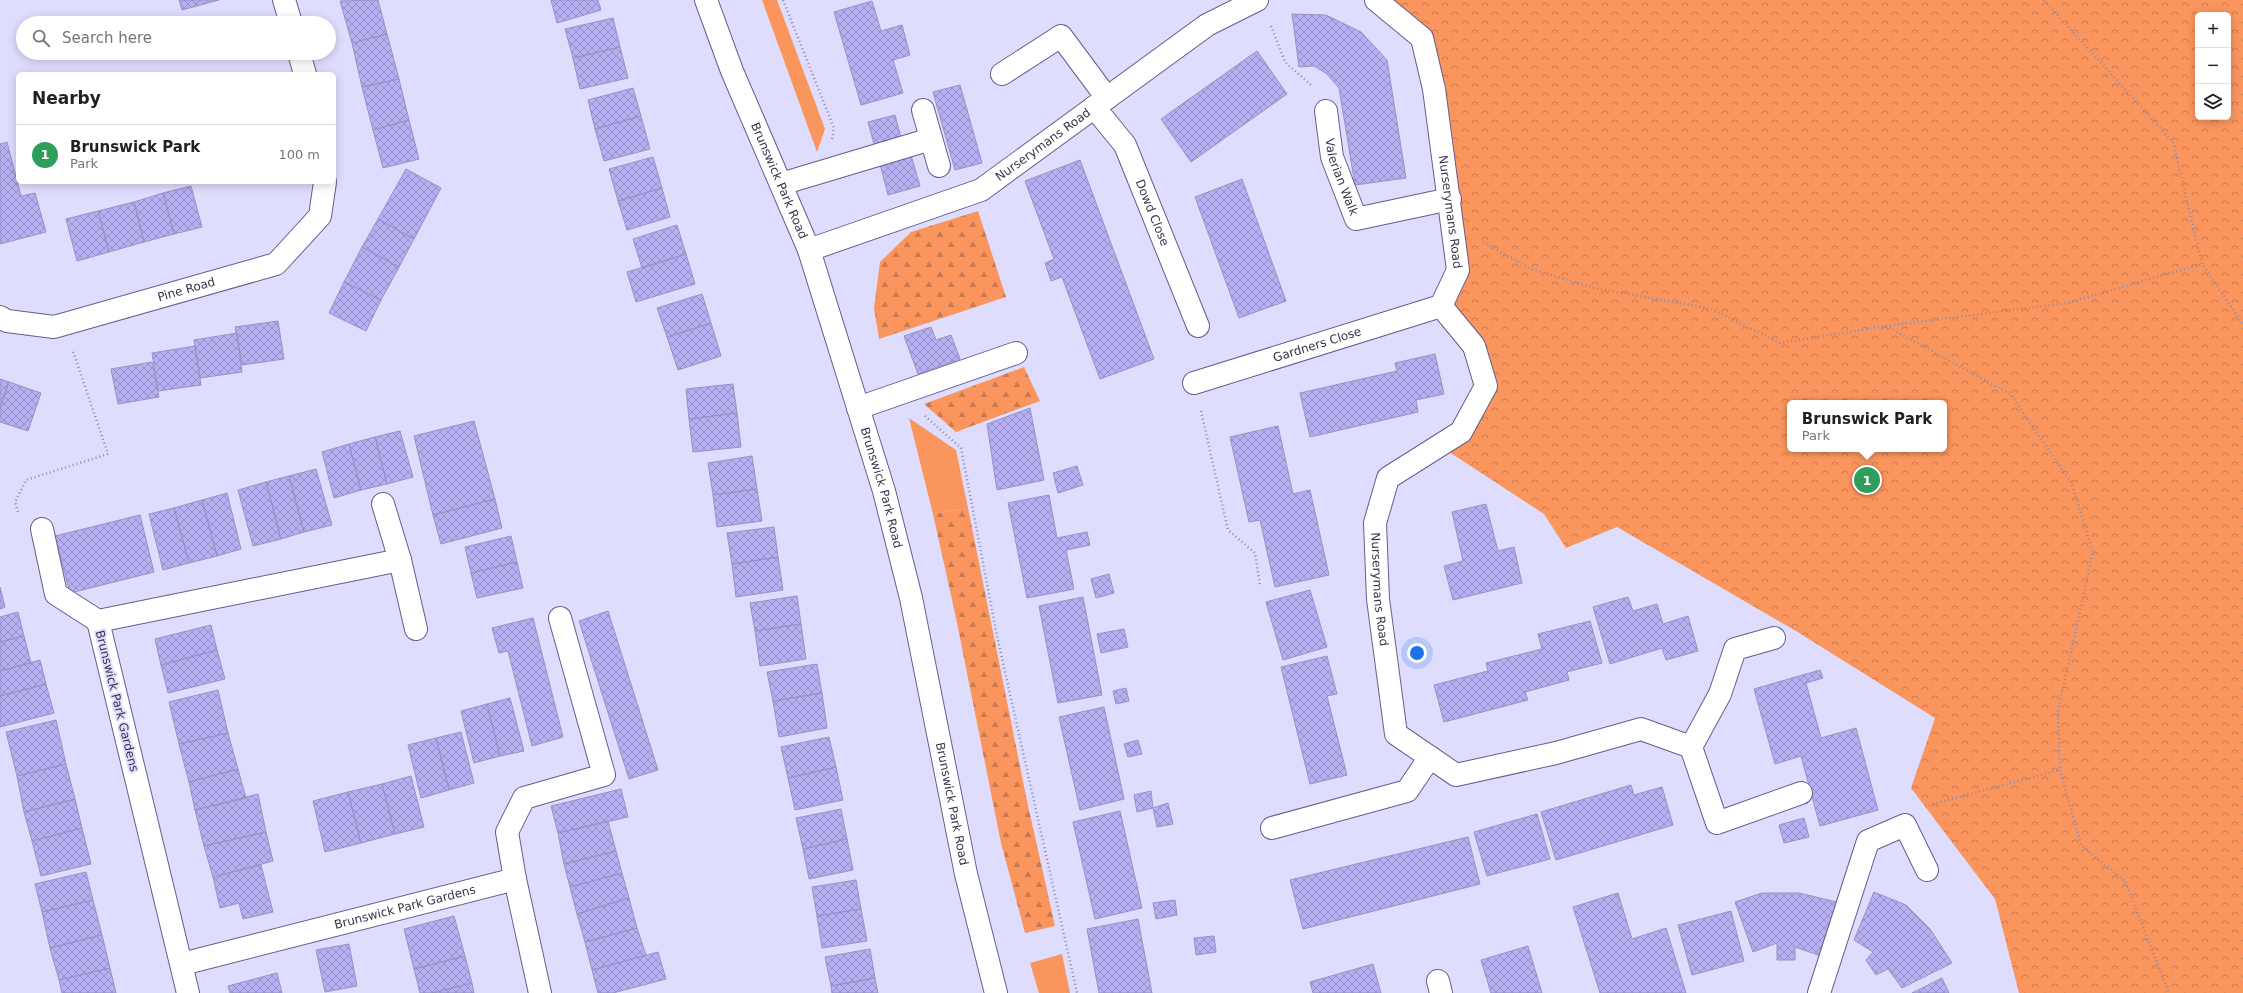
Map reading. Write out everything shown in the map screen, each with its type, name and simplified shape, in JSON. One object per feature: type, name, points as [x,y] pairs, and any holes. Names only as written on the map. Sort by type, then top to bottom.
[{"type":"street","points":[[284,0],[289,16]]},
{"type":"street","name":"Brunswick Park Road","points":[[706,0],[732,72],[809,250],[884,491],[911,598],[966,874],[996,993]]},
{"type":"street","name":"Nurserymans Road","points":[[809,250],[981,190],[1207,25],[1257,0]]},
{"type":"street","name":"Nurserymans Road","points":[[1376,0],[1422,38],[1434,89],[1450,199],[1458,270],[1441,306],[1474,346],[1486,386],[1461,432],[1388,478],[1375,524],[1378,599],[1396,734],[1456,775],[1556,753],[1641,729],[1691,747]]},
{"type":"street","name":"Dowd Close","points":[[1002,74],[1061,36],[1125,145],[1198,326]]},
{"type":"street","points":[[301,60],[304,72]]},
{"type":"street","points":[[923,110],[939,166]]},
{"type":"street","name":"Valerian Walk","points":[[1326,111],[1332,158],[1356,219],[1450,199]]},
{"type":"street","points":[[781,184],[931,139]]},
{"type":"street","name":"Pine Road","points":[[0,317],[7,321],[54,327],[276,264],[320,216],[325,184]]},
{"type":"street","name":"Gardners Close","points":[[1194,383],[1441,306]]},
{"type":"street","points":[[858,408],[1016,353]]},
{"type":"street","points":[[383,504],[400,560],[416,629]]},
{"type":"street","points":[[42,528],[56,594],[98,621]]},
{"type":"street","name":"Brunswick Park Gardens","points":[[188,993],[98,621],[400,560]]},
{"type":"street","points":[[540,993],[515,879],[507,832],[524,798],[604,775],[560,618]]},
{"type":"street","points":[[1774,638],[1735,649],[1720,694],[1691,747],[1717,823],[1801,793]]},
{"type":"street","points":[[1272,828],[1407,791],[1430,757]]},
{"type":"street","points":[[1819,993],[1868,840],[1905,825],[1927,870]]},
{"type":"street","name":"Brunswick Park Gardens","points":[[182,964],[515,879]]},
{"type":"path","points":[[783,0],[834,128],[826,171]]},
{"type":"path","points":[[2044,0],[2173,142],[2202,264],[2243,324]]},
{"type":"path","points":[[1269,21],[1285,62],[1322,94],[1326,111]]},
{"type":"path","points":[[1453,226],[1531,269],[1594,288],[1712,309],[1780,343],[1886,326],[2067,302],[2202,264]]},
{"type":"path","points":[[19,517],[15,502],[26,480],[108,454],[64,324]]},
{"type":"path","points":[[1886,326],[2010,394],[2071,482],[2093,552],[2058,711],[2060,770],[2081,845],[2126,881],[2169,993]]},
{"type":"path","points":[[1194,383],[1228,530],[1255,553],[1260,585]]},
{"type":"path","points":[[900,393],[961,448],[998,636],[1077,993]]},
{"type":"path","points":[[1919,807],[2060,770]]},
{"type":"green space","points":[[762,0],[777,0],[825,129],[817,152]]},
{"type":"green space","points":[[1381,0],[2243,0],[2243,993],[2019,993],[1995,899],[1911,788],[1935,718],[1796,631],[1617,527],[1566,548],[1544,514],[1440,446],[1488,383],[1443,305],[1458,269],[1420,34]]},
{"type":"green space","points":[[978,211],[1006,297],[879,339],[874,308],[880,262],[911,232]]},
{"type":"green space","points":[[1024,367],[1040,401],[956,432],[924,404]]},
{"type":"green space","points":[[909,418],[956,450],[968,508],[933,514]]},
{"type":"green space","points":[[968,508],[1027,801],[1055,926],[1025,933],[1001,843],[956,618],[933,514]]},
{"type":"green space","points":[[1062,954],[1070,993],[1039,993],[1030,963]]},
{"type":"building","points":[[179,0],[219,0],[182,10]]},
{"type":"building","points":[[378,0],[387,34],[352,43],[340,1]]},
{"type":"building","points":[[551,0],[598,0],[601,10],[557,23]]},
{"type":"building","points":[[872,1],[881,31],[902,25],[910,55],[893,60],[903,93],[861,105],[834,12]]},
{"type":"building","points":[[1292,14],[1326,15],[1361,32],[1387,60],[1406,178],[1355,185],[1339,88],[1327,74],[1314,66],[1299,67]]},
{"type":"building","points":[[613,18],[620,47],[573,58],[565,29]]},
{"type":"building","points":[[387,34],[399,79],[362,87],[352,43]]},
{"type":"building","points":[[620,47],[628,78],[580,89],[573,58]]},
{"type":"building","points":[[1257,51],[1287,94],[1191,162],[1161,119]]},
{"type":"building","points":[[399,79],[409,120],[373,130],[362,87]]},
{"type":"building","points":[[960,85],[982,163],[955,170],[933,92]]},
{"type":"building","points":[[633,88],[641,116],[595,129],[588,100]]},
{"type":"building","points":[[895,115],[902,141],[875,148],[868,122]]},
{"type":"building","points":[[641,116],[650,149],[604,161],[595,129]]},
{"type":"building","points":[[409,120],[419,159],[383,168],[373,130]]},
{"type":"building","points":[[7,142],[16,177],[16,184],[18,184],[21,196],[35,193],[46,232],[0,244],[0,144]]},
{"type":"building","points":[[911,155],[920,186],[888,195],[880,164]]},
{"type":"building","points":[[653,157],[662,188],[618,201],[609,169]]},
{"type":"building","points":[[1080,160],[1154,359],[1100,379],[1062,277],[1051,281],[1045,263],[1054,259],[1025,181]]},
{"type":"building","points":[[406,169],[441,188],[414,239],[378,219]]},
{"type":"building","points":[[1242,179],[1286,301],[1239,318],[1195,197]]},
{"type":"building","points":[[191,186],[202,227],[174,234],[163,193]]},
{"type":"building","points":[[662,188],[670,217],[627,230],[618,201]]},
{"type":"building","points":[[163,193],[174,234],[144,242],[134,202]]},
{"type":"building","points":[[134,202],[144,242],[109,252],[98,211]]},
{"type":"building","points":[[98,211],[109,252],[77,261],[66,219]]},
{"type":"building","points":[[378,219],[414,239],[399,267],[362,247]]},
{"type":"building","points":[[677,225],[686,254],[642,268],[633,239]]},
{"type":"building","points":[[362,247],[399,267],[381,300],[344,282]]},
{"type":"building","points":[[686,254],[695,284],[636,302],[627,272]]},
{"type":"building","points":[[344,282],[381,300],[366,331],[329,313]]},
{"type":"building","points":[[702,294],[711,323],[667,337],[657,308]]},
{"type":"building","points":[[278,321],[284,359],[242,365],[235,327]]},
{"type":"building","points":[[711,323],[721,356],[678,370],[667,337]]},
{"type":"building","points":[[931,327],[936,340],[951,335],[960,359],[918,374],[904,336]]},
{"type":"building","points":[[237,333],[242,372],[200,378],[194,340]]},
{"type":"building","points":[[195,346],[201,385],[158,391],[152,353]]},
{"type":"building","points":[[1435,354],[1444,394],[1416,400],[1418,412],[1310,437],[1300,393],[1397,371],[1395,363]]},
{"type":"building","points":[[152,362],[159,397],[118,404],[111,369]]},
{"type":"building","points":[[0,379],[9,382],[0,408]]},
{"type":"building","points":[[9,382],[41,393],[28,431],[0,422],[0,408]]},
{"type":"building","points":[[733,384],[737,413],[689,419],[686,389]]},
{"type":"building","points":[[1030,408],[1044,480],[997,490],[987,424]]},
{"type":"building","points":[[737,413],[741,447],[693,452],[689,419]]},
{"type":"building","points":[[474,421],[495,499],[433,515],[414,436]]},
{"type":"building","points":[[1278,426],[1293,494],[1310,490],[1329,575],[1275,587],[1260,520],[1249,522],[1230,437]]},
{"type":"building","points":[[400,431],[413,477],[387,484],[375,437]]},
{"type":"building","points":[[375,437],[387,484],[361,490],[349,444]]},
{"type":"building","points":[[349,444],[361,490],[334,498],[322,452]]},
{"type":"building","points":[[752,456],[757,489],[713,495],[708,463]]},
{"type":"building","points":[[1077,466],[1083,485],[1058,493],[1053,473]]},
{"type":"building","points":[[316,469],[332,525],[304,532],[289,476]]},
{"type":"building","points":[[289,476],[304,532],[281,539],[266,482]]},
{"type":"building","points":[[266,482],[281,539],[253,546],[238,490]]},
{"type":"building","points":[[757,489],[762,521],[717,527],[713,495]]},
{"type":"building","points":[[227,493],[241,549],[217,556],[202,500]]},
{"type":"building","points":[[1049,495],[1057,538],[1087,532],[1090,545],[1066,550],[1074,589],[1027,598],[1008,503]]},
{"type":"building","points":[[495,499],[502,528],[441,544],[433,515]]},
{"type":"building","points":[[202,500],[217,556],[189,563],[174,508]]},
{"type":"building","points":[[1486,504],[1498,551],[1514,547],[1522,583],[1453,600],[1444,566],[1463,561],[1452,512]]},
{"type":"building","points":[[174,508],[189,563],[163,570],[149,514]]},
{"type":"building","points":[[140,515],[154,572],[70,593],[55,536]]},
{"type":"building","points":[[774,527],[778,557],[732,564],[727,533]]},
{"type":"building","points":[[511,536],[517,562],[471,573],[465,547]]},
{"type":"building","points":[[778,557],[783,590],[736,597],[732,564]]},
{"type":"building","points":[[517,562],[523,588],[477,598],[471,573]]},
{"type":"building","points":[[1109,574],[1114,593],[1096,598],[1091,579]]},
{"type":"building","points":[[0,587],[5,607],[0,609]]},
{"type":"building","points":[[1310,590],[1327,647],[1283,660],[1266,602]]},
{"type":"building","points":[[797,596],[801,624],[755,631],[750,603]]},
{"type":"building","points":[[1083,597],[1102,695],[1058,703],[1039,606]]},
{"type":"building","points":[[1628,597],[1633,611],[1657,604],[1663,624],[1688,616],[1698,651],[1666,660],[1662,648],[1610,664],[1593,607]]},
{"type":"building","points":[[608,611],[658,770],[629,779],[579,621]]},
{"type":"building","points":[[18,612],[24,636],[0,642],[0,617]]},
{"type":"building","points":[[533,618],[563,737],[532,746],[508,651],[499,653],[492,628]]},
{"type":"building","points":[[1590,621],[1602,663],[1567,672],[1569,680],[1525,692],[1528,700],[1444,722],[1434,685],[1488,671],[1486,663],[1542,649],[1538,634]]},
{"type":"building","points":[[801,624],[806,659],[760,666],[755,631]]},
{"type":"building","points":[[211,625],[217,650],[161,665],[155,639]]},
{"type":"building","points":[[1124,629],[1128,647],[1101,653],[1097,634]]},
{"type":"building","points":[[24,636],[31,663],[0,671],[0,642]]},
{"type":"building","points":[[217,650],[225,679],[168,693],[161,665]]},
{"type":"building","points":[[1327,656],[1337,694],[1327,696],[1347,775],[1310,784],[1281,667]]},
{"type":"building","points":[[40,660],[46,684],[0,696],[0,671]]},
{"type":"building","points":[[817,664],[822,693],[773,701],[767,672]]},
{"type":"building","points":[[1820,670],[1823,678],[1806,683],[1821,738],[1856,728],[1878,810],[1820,826],[1801,756],[1775,764],[1754,689]]},
{"type":"building","points":[[46,684],[54,713],[0,727],[0,696]]},
{"type":"building","points":[[1126,688],[1129,701],[1116,704],[1113,691]]},
{"type":"building","points":[[218,690],[228,733],[179,744],[169,702]]},
{"type":"building","points":[[822,693],[827,728],[779,737],[773,701]]},
{"type":"building","points":[[510,698],[524,751],[500,756],[487,704]]},
{"type":"building","points":[[487,704],[500,756],[474,763],[461,711]]},
{"type":"building","points":[[1104,707],[1124,799],[1080,810],[1059,717]]},
{"type":"building","points":[[56,720],[66,764],[17,776],[6,732]]},
{"type":"building","points":[[461,732],[474,783],[449,790],[436,738]]},
{"type":"building","points":[[228,733],[238,769],[189,782],[179,744]]},
{"type":"building","points":[[829,737],[836,767],[788,778],[781,747]]},
{"type":"building","points":[[436,738],[449,790],[421,798],[408,745]]},
{"type":"building","points":[[1138,740],[1142,754],[1128,757],[1124,744]]},
{"type":"building","points":[[66,764],[75,799],[24,812],[17,776]]},
{"type":"building","points":[[836,767],[843,800],[795,810],[788,778]]},
{"type":"building","points":[[238,769],[246,798],[195,810],[189,782]]},
{"type":"building","points":[[411,776],[424,827],[395,834],[382,784]]},
{"type":"building","points":[[382,784],[395,834],[361,843],[348,792]]},
{"type":"building","points":[[1631,785],[1634,795],[1662,787],[1673,825],[1556,860],[1541,812]]},
{"type":"building","points":[[621,789],[628,817],[558,833],[551,806]]},
{"type":"building","points":[[1151,791],[1153,808],[1137,812],[1134,795]]},
{"type":"building","points":[[348,792],[361,843],[325,852],[313,801]]},
{"type":"building","points":[[258,794],[266,832],[204,846],[195,810]]},
{"type":"building","points":[[75,799],[82,828],[32,841],[24,812]]},
{"type":"building","points":[[1168,803],[1173,824],[1157,827],[1153,808]]},
{"type":"building","points":[[841,809],[847,839],[803,849],[796,818]]},
{"type":"building","points":[[1120,811],[1142,908],[1095,919],[1073,822]]},
{"type":"building","points":[[1537,814],[1550,859],[1487,876],[1474,832]]},
{"type":"building","points":[[1804,818],[1809,837],[1784,843],[1779,825]]},
{"type":"building","points":[[608,821],[616,851],[564,864],[558,833]]},
{"type":"building","points":[[82,828],[91,864],[41,876],[32,841]]},
{"type":"building","points":[[266,832],[273,861],[213,877],[204,846]]},
{"type":"building","points":[[1468,837],[1480,884],[1303,929],[1290,880]]},
{"type":"building","points":[[847,839],[853,870],[809,879],[803,849]]},
{"type":"building","points":[[616,851],[622,873],[570,887],[564,864]]},
{"type":"building","points":[[261,865],[273,912],[243,919],[239,903],[220,908],[213,877]]},
{"type":"building","points":[[86,872],[93,900],[42,912],[35,884]]},
{"type":"building","points":[[622,873],[629,898],[577,914],[570,887]]},
{"type":"building","points":[[856,880],[861,909],[817,916],[812,887]]},
{"type":"building","points":[[1874,892],[1906,905],[1930,929],[1952,963],[1902,988],[1888,969],[1876,975],[1866,960],[1873,952],[1854,940]]},
{"type":"building","points":[[1618,893],[1632,939],[1666,928],[1686,993],[1600,993],[1573,907]]},
{"type":"building","points":[[1762,893],[1799,893],[1841,903],[1824,957],[1795,947],[1795,960],[1777,960],[1777,943],[1753,952],[1735,902]]},
{"type":"building","points":[[629,898],[637,928],[585,942],[577,914]]},
{"type":"building","points":[[93,900],[102,935],[50,948],[42,912]]},
{"type":"building","points":[[1175,900],[1177,915],[1156,919],[1153,903]]},
{"type":"building","points":[[861,909],[867,941],[822,948],[817,916]]},
{"type":"building","points":[[1731,911],[1744,961],[1692,975],[1678,925]]},
{"type":"building","points":[[454,916],[465,956],[414,969],[404,929]]},
{"type":"building","points":[[1138,919],[1152,993],[1099,993],[1087,929]]},
{"type":"building","points":[[637,928],[646,955],[592,970],[585,942]]},
{"type":"building","points":[[102,935],[110,968],[59,980],[50,948]]},
{"type":"building","points":[[1214,936],[1216,952],[1196,955],[1194,938]]},
{"type":"building","points":[[349,944],[357,986],[325,992],[316,950]]},
{"type":"building","points":[[1528,946],[1542,993],[1491,993],[1481,960]]},
{"type":"building","points":[[870,949],[875,978],[831,986],[825,957]]},
{"type":"building","points":[[658,952],[666,979],[613,993],[598,993],[592,970]]},
{"type":"building","points":[[465,956],[472,983],[432,993],[420,993],[414,969]]},
{"type":"building","points":[[1373,964],[1381,993],[1313,993],[1310,982]]},
{"type":"building","points":[[110,968],[116,993],[62,993],[59,980]]},
{"type":"building","points":[[277,973],[282,993],[230,993],[228,986]]},
{"type":"building","points":[[875,978],[878,993],[832,993],[831,986]]},
{"type":"building","points":[[1942,978],[1949,993],[1912,993]]},
{"type":"building","points":[[472,983],[474,993],[432,993]]},
{"type":"place","name":"Brunswick Park","points":[[1867,480]]}]
